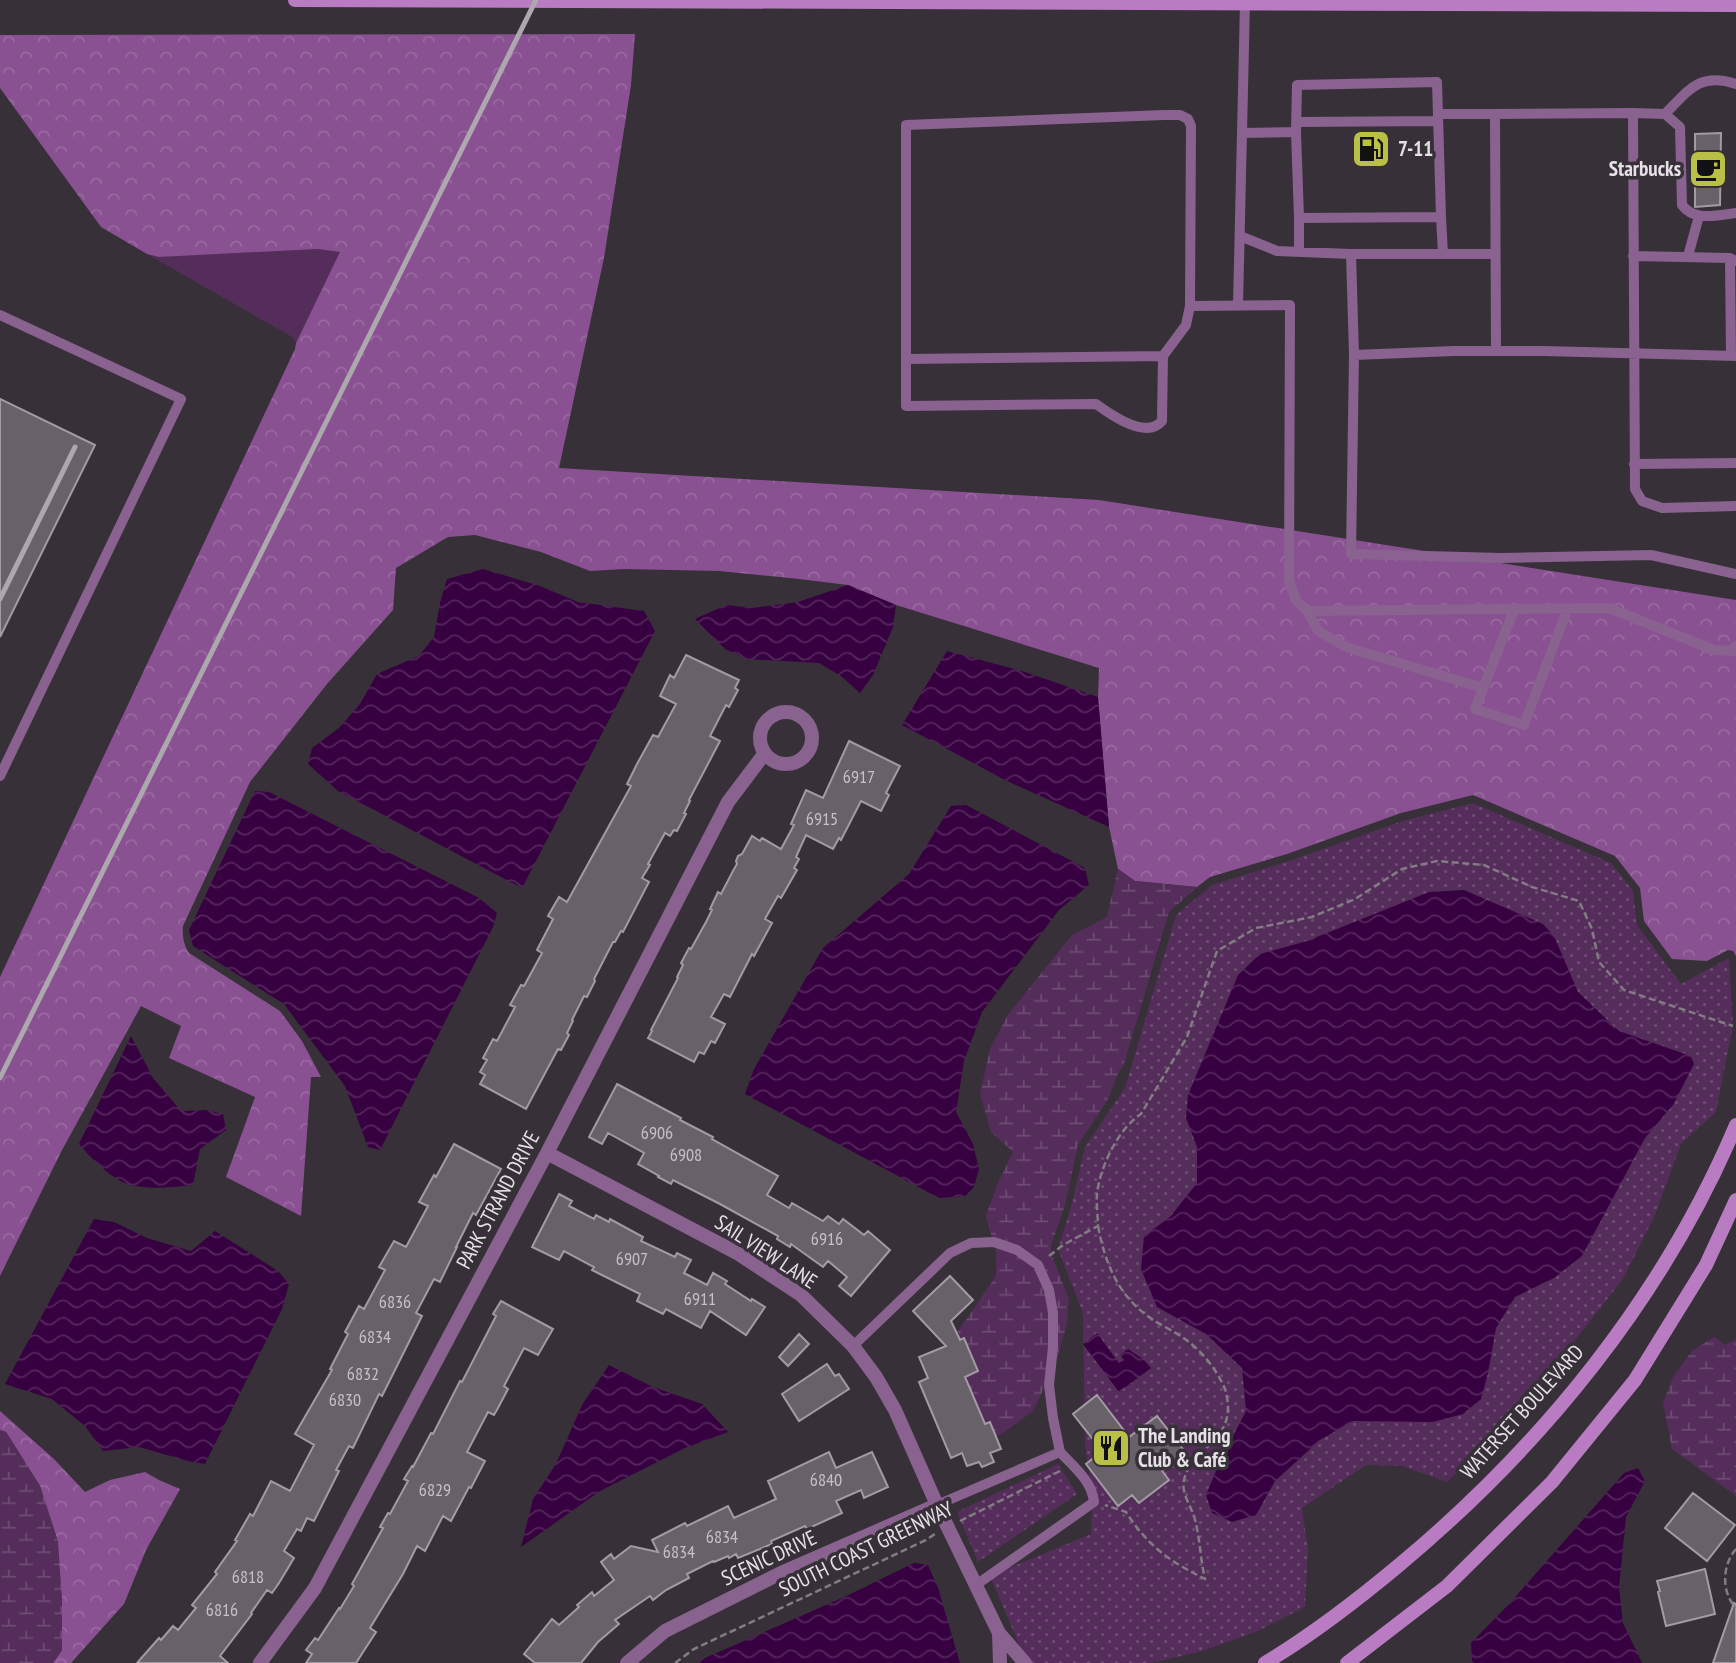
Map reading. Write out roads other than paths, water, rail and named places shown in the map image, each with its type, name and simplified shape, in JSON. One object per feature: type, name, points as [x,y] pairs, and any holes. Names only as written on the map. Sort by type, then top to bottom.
[{"type":"main road","points":[[295,0],[1245,1],[1736,5]]},
{"type":"main road","name":"WATERSET BOULEVARD","points":[[1265,1663],[1351,1605],[1437,1533],[1519,1454],[1567,1400],[1612,1342],[1657,1275],[1684,1230],[1736,1125]]},
{"type":"main road","points":[[1348,1663],[1447,1586],[1552,1482],[1635,1380],[1706,1265],[1736,1200]]},
{"type":"street","name":"PARK STRAND DRIVE","points":[[260,1663],[315,1588],[548,1153],[728,802],[765,753]]},
{"type":"street","name":"SAIL VIEW LANE","points":[[548,1153],[737,1252],[802,1295],[853,1346],[876,1377],[895,1410],[999,1633],[1025,1663]]},
{"type":"street","name":"SCENIC DRIVE","points":[[627,1663],[665,1631],[781,1573],[937,1505]]},
{"type":"street","name":"SAIL VIEW LANE","points":[[999,1633],[1000,1663]]},
{"type":"lane","points":[[1238,306],[1245,1]]},
{"type":"lane","points":[[1665,114],[1687,92],[1703,81],[1723,80],[1736,84]]},
{"type":"lane","points":[[1300,252],[1297,85],[1411,86],[1437,82],[1443,254]]},
{"type":"lane","points":[[1633,113],[1635,489],[1642,501],[1662,508],[1736,506]]},
{"type":"lane","points":[[1495,114],[1496,351]]},
{"type":"lane","points":[[1242,133],[1296,127],[1328,117],[1665,114],[1680,127],[1682,205],[1686,211],[1699,216],[1736,213]]},
{"type":"lane","points":[[1164,115],[1180,115],[1188,119],[1191,126],[1190,306],[1186,325],[1163,356],[1162,421],[1158,426],[1149,428],[1129,424],[1096,404],[906,406],[906,125],[1164,115]]},
{"type":"lane","points":[[1688,256],[1699,216]]},
{"type":"lane","points":[[1298,218],[1441,217]]},
{"type":"lane","points":[[1240,236],[1277,251],[1494,254]]},
{"type":"lane","points":[[1351,254],[1351,554],[1501,558],[1651,555],[1736,573]]},
{"type":"lane","points":[[1353,355],[1496,351],[1734,356],[1733,260],[1688,256],[1633,256]]},
{"type":"lane","points":[[1190,306],[1290,305],[1289,581],[1296,600],[1307,611],[1318,631],[1346,647],[1483,688]]},
{"type":"lane","points":[[0,315],[181,399],[0,776]]},
{"type":"lane","points":[[906,359],[1163,356]]},
{"type":"lane","points":[[1634,464],[1736,463]]},
{"type":"lane","points":[[1307,611],[1609,608],[1714,650],[1733,651],[1736,646]]},
{"type":"lane","points":[[1514,610],[1475,709],[1524,725],[1567,610]]},
{"type":"lane","points":[[853,1346],[950,1253],[971,1243],[994,1242],[1017,1250],[1038,1265],[1049,1290],[1053,1313],[1049,1385],[1060,1452],[1089,1484],[1094,1502],[976,1586]]},
{"type":"lane","points":[[937,1505],[1060,1452]]},
{"type":"water","points":[[483,569],[540,586],[578,602],[644,611],[655,631],[522,888],[338,791],[308,764],[312,748],[339,728],[360,704],[377,674],[419,656],[434,637],[447,579]]},
{"type":"water","points":[[848,585],[896,605],[893,627],[873,675],[860,693],[841,676],[819,663],[747,659],[725,649],[695,619],[726,605],[752,608],[798,602]]},
{"type":"water","points":[[947,651],[1025,672],[1098,697],[1109,827],[1007,781],[902,725]]},
{"type":"water","points":[[255,791],[269,792],[479,898],[497,913],[493,927],[380,1150],[368,1147],[345,1086],[284,1004],[193,946],[189,930]]},
{"type":"water","points":[[966,805],[1085,868],[1089,885],[1059,910],[982,1012],[964,1061],[956,1112],[973,1144],[979,1169],[974,1187],[965,1196],[939,1198],[745,1094],[754,1069],[823,948],[909,874],[951,806]]},
{"type":"water","points":[[1464,890],[1543,924],[1554,936],[1578,992],[1619,1031],[1691,1056],[1694,1064],[1673,1105],[1645,1138],[1582,1256],[1554,1278],[1515,1297],[1496,1328],[1481,1399],[1463,1414],[1433,1422],[1353,1421],[1320,1440],[1275,1481],[1256,1515],[1232,1522],[1212,1513],[1206,1495],[1246,1411],[1242,1368],[1206,1334],[1157,1307],[1141,1269],[1144,1236],[1170,1217],[1197,1183],[1197,1147],[1186,1118],[1188,1095],[1238,975],[1260,954],[1307,941],[1429,892]]},
{"type":"water","points":[[131,1036],[153,1078],[181,1111],[206,1110],[223,1114],[226,1130],[200,1149],[193,1185],[154,1188],[124,1183],[103,1168],[79,1144]]},
{"type":"water","points":[[94,1219],[114,1222],[147,1238],[191,1251],[215,1231],[278,1271],[289,1284],[282,1309],[205,1464],[139,1447],[103,1451],[85,1426],[52,1399],[5,1384]]},
{"type":"water","points":[[1097,1333],[1119,1363],[1124,1360],[1120,1355],[1128,1349],[1151,1368],[1119,1392],[1083,1344]]},
{"type":"water","points":[[609,1365],[653,1387],[702,1404],[728,1432],[685,1448],[600,1491],[521,1547],[533,1499],[556,1464],[582,1405]]},
{"type":"water","points":[[1638,1468],[1645,1481],[1626,1517],[1619,1587],[1623,1623],[1642,1663],[1474,1663],[1471,1643],[1510,1603],[1624,1473]]},
{"type":"water","points":[[914,1563],[928,1565],[938,1588],[960,1663],[699,1663],[705,1658]]},
{"type":"railway","points":[[0,1078],[536,0]]},
{"type":"railway","points":[[0,599],[75,447]]},
{"type":"place","name":"7-11","points":[[1371,149]]},
{"type":"place","name":"Starbucks","points":[[1708,169]]},
{"type":"place","name":"The Landing Club & Café","points":[[1111,1448]]}]
